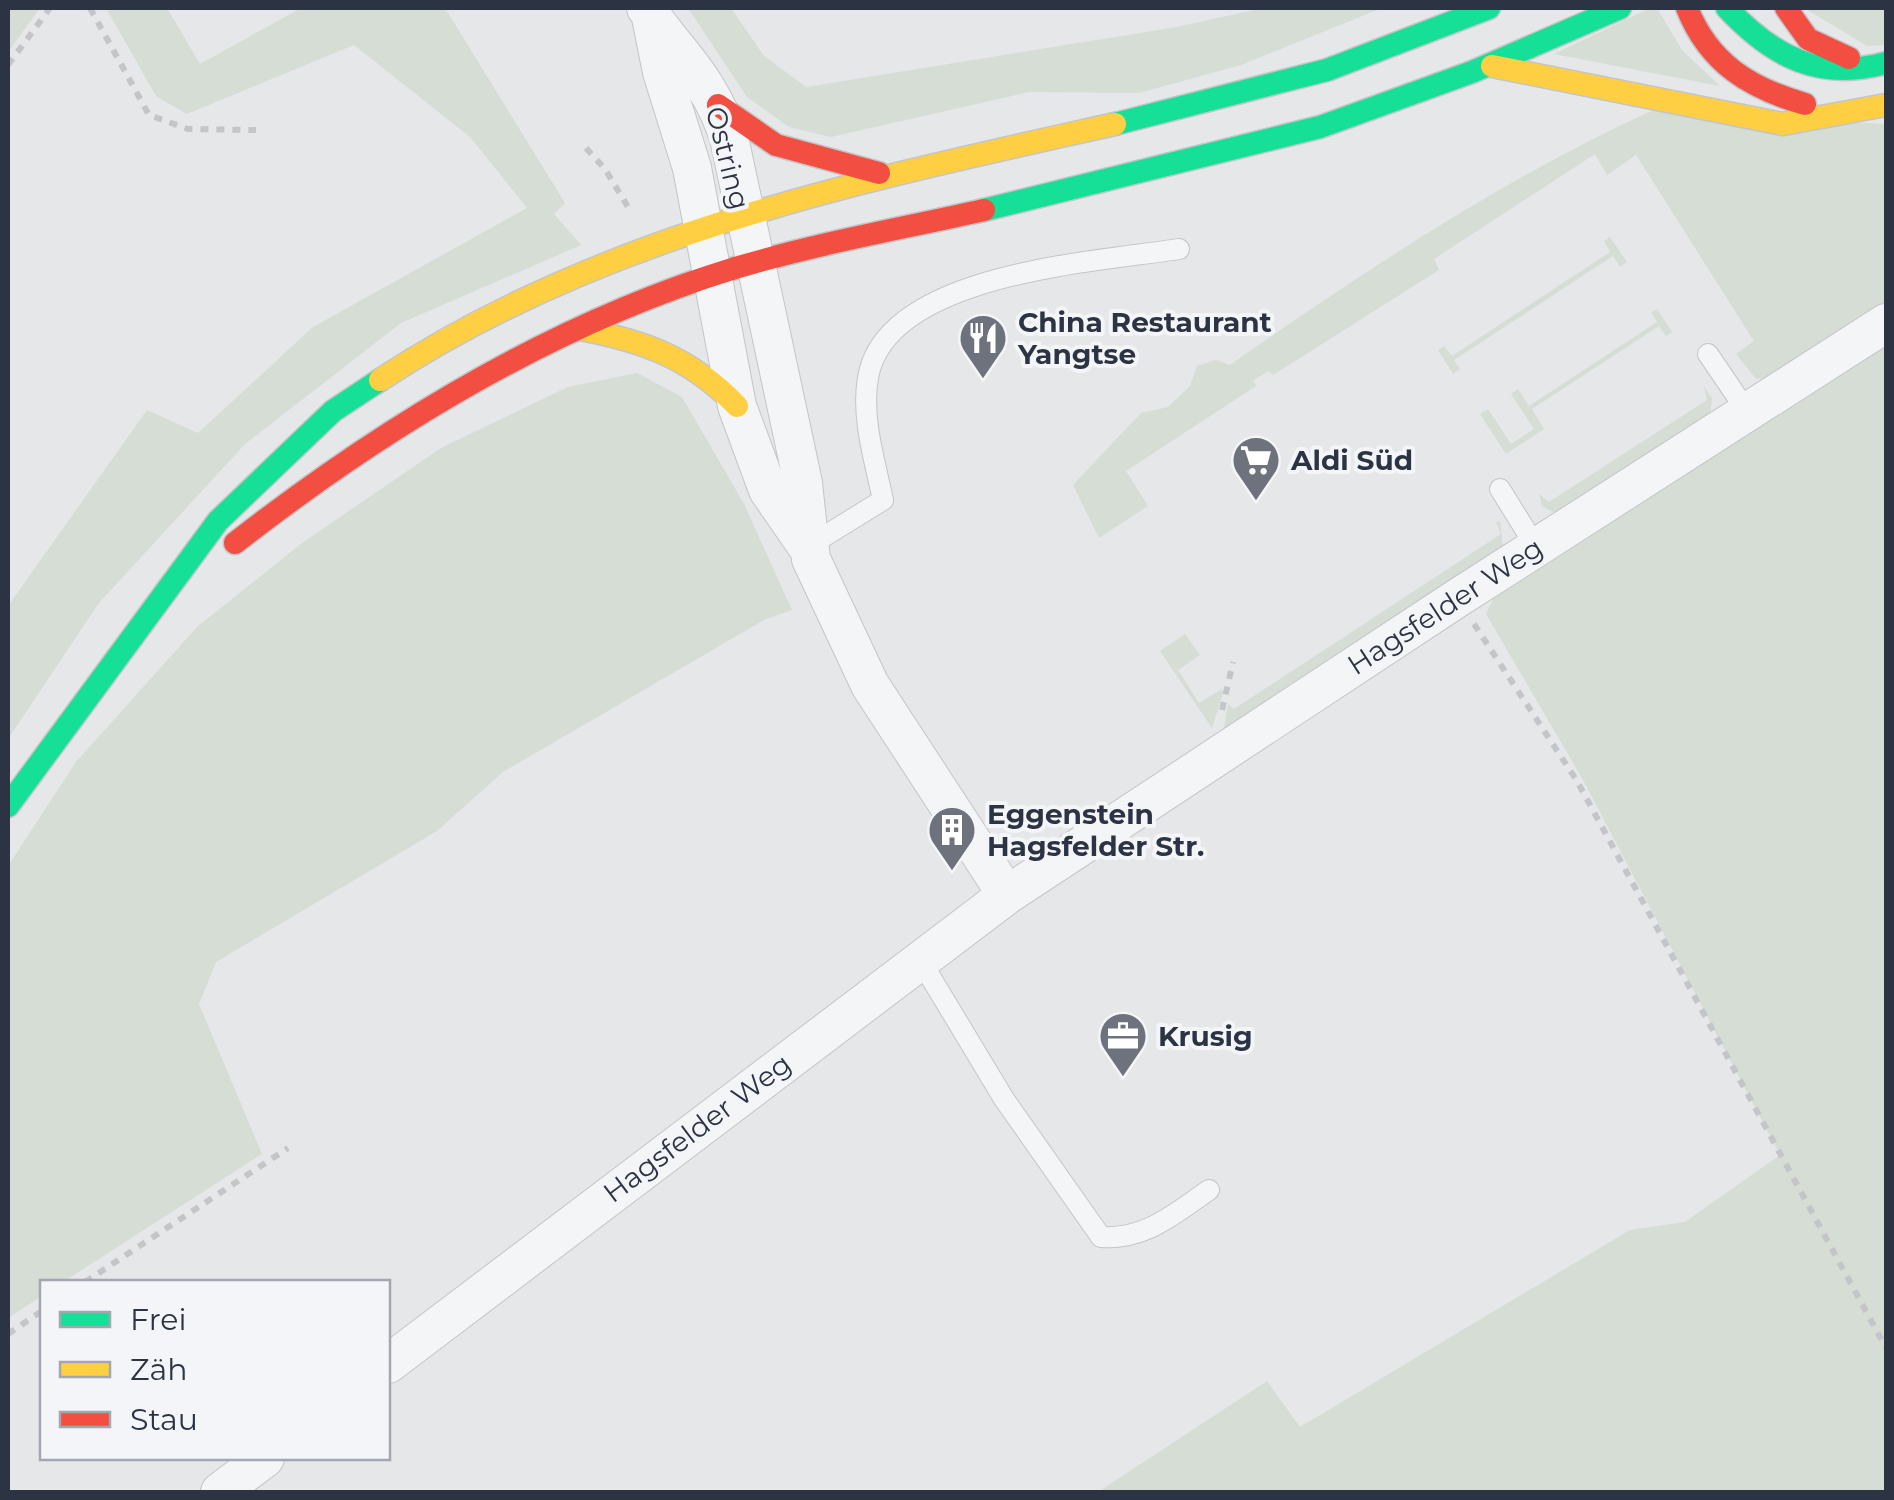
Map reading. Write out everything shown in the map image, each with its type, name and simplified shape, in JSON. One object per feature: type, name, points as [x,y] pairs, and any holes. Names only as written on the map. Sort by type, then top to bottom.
[{"type":"main road","points":[[8,806],[66,720],[229,507],[289,450],[416,356],[520,300],[702,224],[1257,90],[1327,70],[1489,8]]},
{"type":"main road","points":[[150,615],[278,508],[400,424],[484,374],[580,329],[710,276],[755,262],[1218,156],[1321,127],[1492,66],[1620,8]]},
{"type":"main road","points":[[1687,8],[1694,32],[1708,53],[1740,79],[1782,98],[1848,113]]},
{"type":"main road","points":[[1727,8],[1762,44],[1795,63],[1832,74],[1886,61]]},
{"type":"main road","points":[[1786,8],[1798,28],[1821,48],[1850,58],[1886,61]]},
{"type":"main road","points":[[1492,66],[1744,119],[1827,123],[1848,113],[1886,105]]},
{"type":"main road","points":[[718,105],[770,146],[796,157],[890,176]]},
{"type":"main road","points":[[580,329],[668,348],[716,383],[737,406]]},
{"type":"street","name":"Ostring","points":[[648,11],[698,70],[718,105],[738,176],[742,213],[755,262]]},
{"type":"street","name":"Ostring","points":[[648,11],[692,168],[710,276]]},
{"type":"street","points":[[755,262],[803,483],[807,547]]},
{"type":"street","points":[[710,276],[737,406],[768,490],[807,547],[841,631],[870,685],[1008,895]]},
{"type":"street","name":"Hagsfelder Weg","points":[[390,1362],[919,958],[1008,895],[1456,599],[1886,323]]},
{"type":"street","points":[[220,1492],[262,1460]]},
{"type":"lane","points":[[807,547],[882,500],[866,412],[868,374],[883,346],[907,319],[928,304],[997,277],[1179,249]]},
{"type":"lane","points":[[1708,354],[1748,412]]},
{"type":"lane","points":[[1500,488],[1536,547]]},
{"type":"lane","points":[[919,958],[1012,1112],[1101,1237],[1124,1239],[1147,1231],[1210,1190]]},
{"type":"path","points":[[8,65],[50,8]]},
{"type":"path","points":[[90,8],[150,116],[188,130],[256,130]]},
{"type":"path","points":[[1456,599],[1577,781],[1886,1348]]},
{"type":"path","points":[[88,1280],[288,1148]]},
{"type":"path","points":[[8,1334],[40,1311]]},
{"type":"shaded area","points":[[8,8],[40,8],[8,52]]},
{"type":"shaded area","points":[[106,8],[167,8],[200,64],[301,8],[445,8],[565,203],[554,214],[581,245],[401,323],[245,444],[98,604],[8,739],[8,606],[147,410],[198,433],[313,327],[527,208],[470,137],[354,45],[187,114],[156,96]]},
{"type":"shaded area","points":[[688,8],[731,8],[764,56],[806,87],[1177,27],[1263,8],[1382,8],[1241,65],[1139,93],[1029,92],[831,137],[789,127],[747,97]]},
{"type":"shaded area","points":[[1657,8],[1682,50],[1720,86],[1554,54]]},
{"type":"shaded area","points":[[1804,8],[1886,8],[1886,45],[1867,46]]},
{"type":"shaded area","points":[[1651,111],[1886,124],[1886,302],[1801,360],[1756,379],[1736,354],[1754,341],[1636,155],[1607,175],[1595,154],[1434,259],[1439,270],[1273,375],[1268,371],[1253,381],[1256,386],[1126,471],[1148,506],[1099,538],[1073,485],[1141,413],[1168,407],[1190,386],[1197,366],[1216,360],[1230,365],[1488,197]]},
{"type":"shaded area","points":[[1610,237],[1627,262],[1620,267],[1613,256],[1454,360],[1460,369],[1453,374],[1438,350],[1444,346],[1452,356],[1610,252],[1604,241]]},
{"type":"shaded area","points":[[1657,309],[1672,332],[1666,336],[1659,326],[1532,409],[1544,429],[1506,454],[1480,414],[1488,409],[1511,444],[1534,429],[1511,394],[1518,389],[1529,406],[1657,322],[1651,312]]},
{"type":"shaded area","points":[[1886,340],[1886,1492],[1098,1492],[1267,1381],[1300,1427],[1630,1230],[1685,1222],[1780,1155],[1582,778],[1486,614],[1494,597]]},
{"type":"shaded area","points":[[637,373],[682,397],[744,504],[792,610],[764,620],[503,772],[437,831],[216,962],[199,1004],[262,1154],[66,1280],[40,1280],[40,1297],[8,1318],[8,866],[76,762],[197,627],[302,543],[441,448],[568,387]]},
{"type":"shaded area","points":[[1704,387],[1712,398],[1710,415],[1557,514],[1542,506],[1539,494],[1549,502],[1707,400]]},
{"type":"shaded area","points":[[1500,521],[1503,547],[1223,734],[1228,704],[1234,709],[1501,534],[1496,522]]},
{"type":"shaded area","points":[[1185,634],[1200,655],[1178,670],[1199,703],[1222,689],[1212,728],[1160,651]]},
{"type":"traffic: fast","points":[[1115,124],[1327,70],[1489,8]]},
{"type":"traffic: fast","points":[[984,210],[1320,127],[1472,72],[1620,8]]},
{"type":"traffic: fast","points":[[1727,8],[1762,40],[1799,61],[1839,69],[1886,63]]},
{"type":"traffic: fast","points":[[8,806],[218,521],[333,411],[380,380]]},
{"type":"traffic: slow","points":[[1492,66],[1783,124],[1886,105]]},
{"type":"traffic: slow","points":[[380,380],[465,329],[552,286],[642,250],[829,192],[1115,124]]},
{"type":"traffic: slow","points":[[580,329],[625,339],[665,354],[702,375],[737,406]]},
{"type":"traffic: jam","points":[[1687,8],[1707,44],[1733,71],[1766,90],[1805,104]]},
{"type":"traffic: jam","points":[[1786,8],[1808,39],[1849,58]]},
{"type":"traffic: jam","points":[[718,105],[776,145],[879,173]]},
{"type":"traffic: jam","points":[[235,543],[410,420],[534,350],[599,319],[665,292],[763,260],[984,210]]},
{"type":"place","name":"China Restaurant Yangtse","points":[[983,380]]},
{"type":"place","name":"Aldi Süd","points":[[1256,502]]},
{"type":"place","name":"Eggenstein Hagsfelder Str.","points":[[952,872]]},
{"type":"place","name":"Krusig","points":[[1123,1078]]}]
